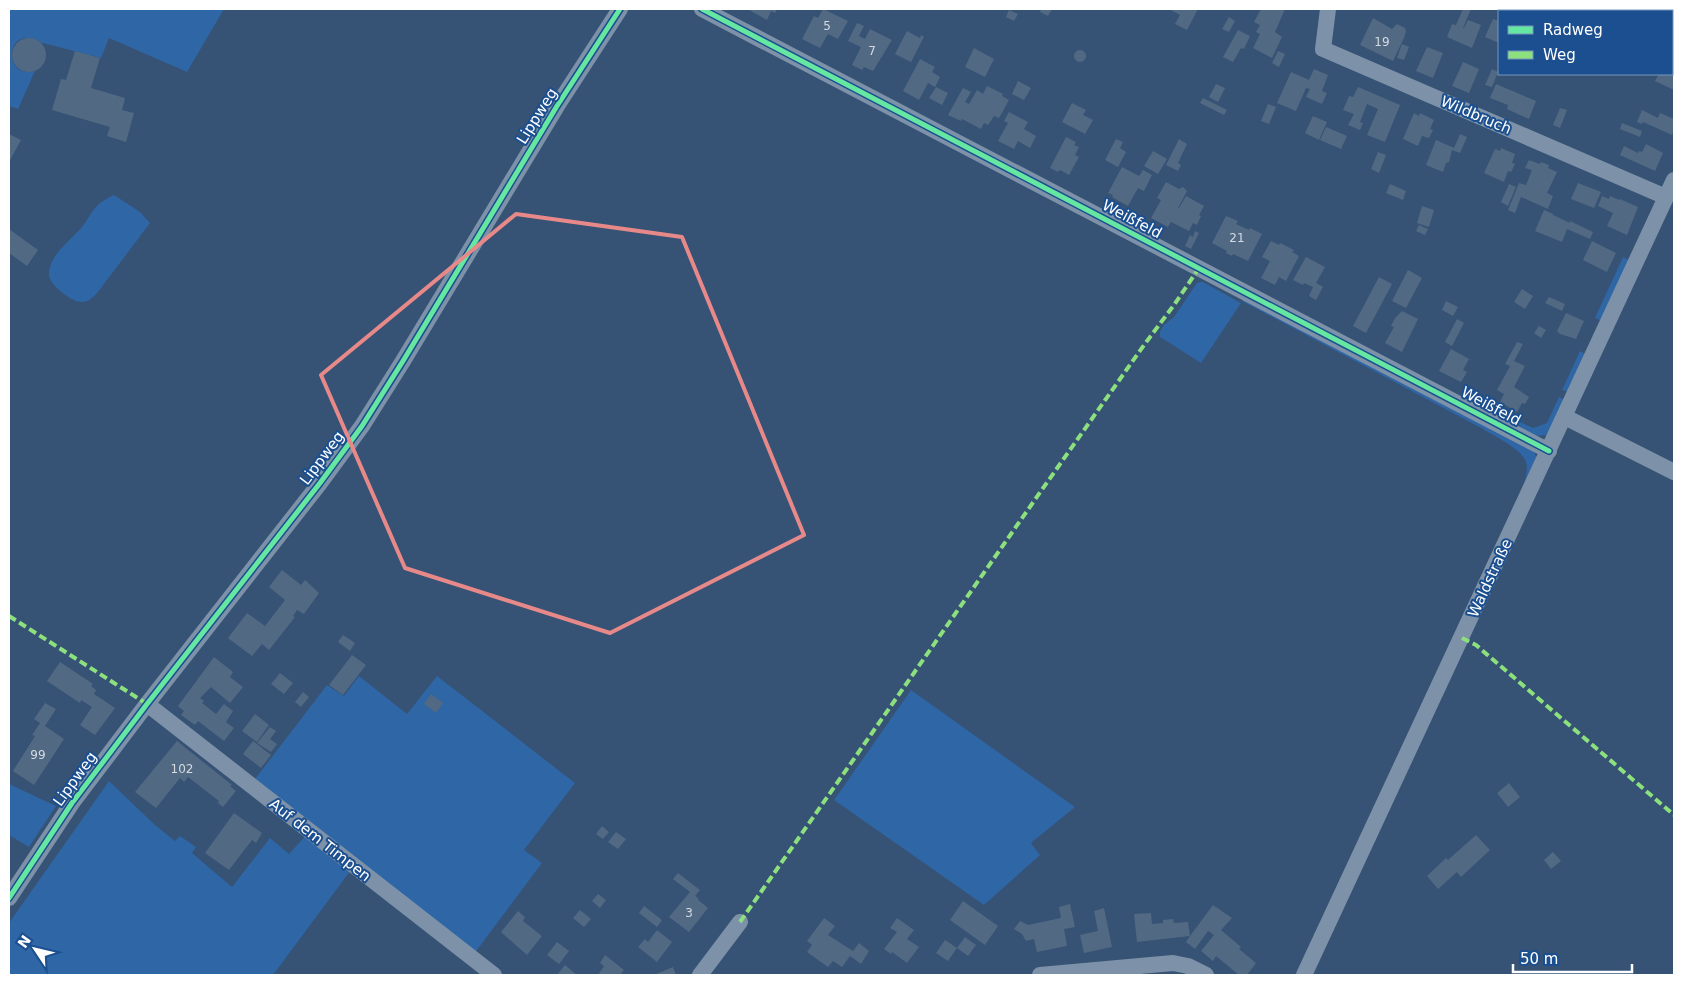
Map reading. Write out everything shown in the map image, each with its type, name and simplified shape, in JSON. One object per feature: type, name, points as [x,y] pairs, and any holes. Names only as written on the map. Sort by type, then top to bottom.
[{"type":"street","name":"Lippweg","points":[[9,898],[72,803],[362,426],[557,106],[620,9]]},
{"type":"street","name":"Weißfeld","points":[[702,9],[1549,451]]},
{"type":"street","name":"Wildbruch","points":[[1328,9],[1322,49],[1666,197]]},
{"type":"street","name":"Waldstraße","points":[[1304,975],[1674,180]]},
{"type":"street","points":[[1565,417],[1674,472]]},
{"type":"street","name":"Auf dem Timpen","points":[[147,704],[494,975]]},
{"type":"street","points":[[700,975],[740,922]]},
{"type":"street","points":[[1040,975],[1173,963],[1188,966],[1206,975]]},
{"type":"highlighted area","points":[[516,214],[682,237],[804,535],[610,633],[405,568],[321,375]]},
{"type":"shaded area","points":[[9,9],[224,9],[187,72],[109,38],[101,58],[42,44],[32,38],[20,39],[12,50],[14,64],[26,72],[35,71],[18,109],[9,106]]},
{"type":"shaded area","points":[[114,195],[140,212],[150,223],[91,299],[82,302],[72,299],[52,283],[49,274],[50,267],[61,248],[82,227],[95,208],[104,200]]},
{"type":"shaded area","points":[[1623,257],[1631,261],[1602,321],[1595,318]]},
{"type":"shaded area","points":[[1200,282],[1241,303],[1201,363],[1160,337],[1160,331],[1164,325],[1174,317],[1197,283]]},
{"type":"shaded area","points":[[1244,297],[1534,452],[1537,458],[1520,496],[1527,466],[1523,457],[1514,448],[1483,429],[1242,301]]},
{"type":"shaded area","points":[[1580,351],[1585,354],[1570,392],[1562,390]]},
{"type":"shaded area","points":[[1559,397],[1566,401],[1549,434],[1534,435],[1525,431],[1518,424],[1516,420],[1533,428],[1547,423]]},
{"type":"shaded area","points":[[359,676],[407,714],[437,676],[575,783],[524,850],[542,863],[474,954],[255,779],[327,685],[344,696]]},
{"type":"shaded area","points":[[911,690],[1075,807],[1031,843],[1040,855],[984,905],[834,800]]},
{"type":"shaded area","points":[[109,781],[155,825],[175,841],[180,836],[196,847],[192,853],[232,887],[270,838],[289,854],[307,834],[351,870],[273,975],[9,975],[9,923]]},
{"type":"shaded area","points":[[9,784],[56,806],[29,847],[9,835]]},
{"type":"building","points":[[750,9],[777,9],[775,13],[771,11],[767,20]]},
{"type":"building","points":[[823,9],[848,21],[838,39],[828,34],[820,48],[802,39],[814,16],[818,18]]},
{"type":"building","points":[[1041,9],[1052,9],[1048,16],[1040,12]]},
{"type":"building","points":[[1169,9],[1198,9],[1187,30],[1175,24],[1180,15]]},
{"type":"building","points":[[1261,9],[1285,9],[1275,32],[1282,37],[1272,58],[1253,48],[1260,34],[1256,32],[1260,25],[1254,22]]},
{"type":"building","points":[[1463,9],[1471,9],[1463,28],[1468,20],[1481,25],[1472,48],[1447,37],[1452,24],[1456,25]]},
{"type":"building","points":[[1009,10],[1018,14],[1014,21],[1006,17]]},
{"type":"building","points":[[1229,17],[1235,21],[1229,32],[1222,29]]},
{"type":"building","points":[[1373,18],[1392,29],[1397,24],[1405,28],[1404,38],[1393,61],[1360,45]]},
{"type":"building","points":[[1493,19],[1498,21],[1498,43],[1485,37]]},
{"type":"building","points":[[857,23],[864,26],[859,36],[865,39],[870,29],[892,40],[873,71],[864,67],[862,70],[852,65],[861,47],[848,41]]},
{"type":"building","points":[[1238,30],[1250,36],[1244,49],[1241,48],[1233,62],[1223,57]]},
{"type":"building","points":[[907,31],[920,38],[921,35],[924,37],[911,62],[895,54]]},
{"type":"building","points":[[29,38],[41,43],[46,55],[41,67],[29,72],[17,67],[12,55],[17,43]]},
{"type":"building","points":[[1402,44],[1409,47],[1404,60],[1397,58]]},
{"type":"building","points":[[1427,47],[1443,53],[1433,78],[1416,71]]},
{"type":"building","points":[[974,48],[994,59],[985,77],[965,67]]},
{"type":"building","points":[[1080,50],[1086,56],[1080,62],[1074,56]]},
{"type":"building","points":[[75,51],[100,58],[91,88],[125,98],[122,110],[134,113],[126,142],[107,136],[110,127],[52,110],[61,79],[66,80]]},
{"type":"building","points":[[1278,51],[1285,54],[1279,67],[1272,63]]},
{"type":"building","points":[[920,59],[935,67],[932,72],[940,77],[935,87],[928,83],[919,100],[903,91]]},
{"type":"building","points":[[1463,62],[1479,69],[1469,93],[1452,86]]},
{"type":"building","points":[[1674,63],[1674,90],[1655,81],[1658,75],[1673,75]]},
{"type":"building","points":[[1314,69],[1328,75],[1322,91],[1327,93],[1322,104],[1306,97],[1310,89],[1306,88],[1296,111],[1277,103],[1291,72],[1309,80]]},
{"type":"building","points":[[1492,69],[1498,72],[1492,87],[1485,85]]},
{"type":"building","points":[[1018,81],[1031,88],[1024,100],[1012,94]]},
{"type":"building","points":[[1216,84],[1225,88],[1218,102],[1209,97]]},
{"type":"building","points":[[1496,84],[1536,101],[1529,119],[1507,109],[1508,105],[1490,98]]},
{"type":"building","points":[[987,86],[1003,94],[1002,96],[1009,100],[999,118],[994,116],[988,125],[984,123],[981,129],[962,119],[961,121],[948,115],[963,88],[971,92],[965,102],[969,104],[977,90],[983,94]]},
{"type":"building","points":[[936,87],[948,93],[942,105],[929,98]]},
{"type":"building","points":[[1358,87],[1400,105],[1385,142],[1367,135],[1378,109],[1367,104],[1360,122],[1363,123],[1360,130],[1348,125],[1354,114],[1343,110],[1349,96],[1353,97]]},
{"type":"building","points":[[1203,98],[1227,110],[1224,115],[1200,103]]},
{"type":"building","points":[[1072,103],[1086,110],[1083,115],[1093,120],[1085,134],[1062,122]]},
{"type":"building","points":[[1268,104],[1276,107],[1269,124],[1261,121]]},
{"type":"building","points":[[1560,108],[1567,110],[1560,128],[1553,125]]},
{"type":"building","points":[[1642,110],[1658,118],[1660,113],[1674,119],[1672,135],[1643,122],[1642,124],[1637,122]]},
{"type":"building","points":[[1009,112],[1028,122],[1024,129],[1036,136],[1030,148],[1018,141],[1014,149],[998,141],[1008,123],[1004,121]]},
{"type":"building","points":[[1414,113],[1419,116],[1420,113],[1434,120],[1430,129],[1433,130],[1429,138],[1422,136],[1418,146],[1403,139]]},
{"type":"building","points":[[1313,116],[1327,122],[1319,140],[1305,133]]},
{"type":"building","points":[[1622,123],[1642,131],[1640,137],[1620,129]]},
{"type":"building","points":[[1326,127],[1347,136],[1341,149],[1320,140]]},
{"type":"building","points":[[9,134],[21,140],[9,162]]},
{"type":"building","points":[[1460,134],[1467,137],[1460,153],[1452,150],[1449,162],[1446,163],[1443,172],[1426,165],[1436,140],[1454,148]]},
{"type":"building","points":[[1066,137],[1076,142],[1074,145],[1079,147],[1075,155],[1079,157],[1069,175],[1060,170],[1058,172],[1050,168]]},
{"type":"building","points":[[1116,139],[1123,142],[1120,148],[1126,152],[1118,167],[1105,160]]},
{"type":"building","points":[[1179,139],[1187,144],[1178,163],[1181,165],[1178,171],[1166,165]]},
{"type":"building","points":[[1646,144],[1663,153],[1655,171],[1620,155],[1624,146],[1638,153],[1639,151],[1642,152]]},
{"type":"building","points":[[1501,148],[1515,154],[1512,163],[1515,164],[1511,172],[1508,171],[1504,182],[1484,173],[1495,149],[1500,151]]},
{"type":"building","points":[[1153,151],[1167,159],[1158,174],[1144,166]]},
{"type":"building","points":[[1378,152],[1386,155],[1379,173],[1371,169]]},
{"type":"building","points":[[1529,160],[1549,165],[1548,168],[1557,172],[1547,193],[1553,196],[1548,209],[1521,197],[1515,213],[1508,210],[1519,183],[1526,185],[1532,170],[1525,168]]},
{"type":"building","points":[[1122,167],[1139,176],[1143,170],[1152,175],[1144,191],[1138,188],[1128,206],[1108,193]]},
{"type":"building","points":[[1166,182],[1179,189],[1183,187],[1187,191],[1178,208],[1186,196],[1204,206],[1199,215],[1201,216],[1197,225],[1193,223],[1189,231],[1171,222],[1168,227],[1151,218],[1161,200],[1157,198]]},
{"type":"building","points":[[1578,183],[1601,192],[1594,208],[1571,199]]},
{"type":"building","points":[[1390,184],[1406,191],[1403,200],[1386,193]]},
{"type":"building","points":[[1509,184],[1516,187],[1508,206],[1501,202]]},
{"type":"building","points":[[1602,196],[1609,199],[1610,196],[1620,199],[1638,207],[1627,235],[1607,226],[1613,213],[1598,206]]},
{"type":"building","points":[[1422,206],[1434,210],[1429,227],[1417,223]]},
{"type":"building","points":[[1544,210],[1593,232],[1590,239],[1567,229],[1562,242],[1535,231]]},
{"type":"building","points":[[1226,216],[1238,221],[1236,224],[1262,234],[1248,261],[1226,253],[1227,251],[1212,243]]},
{"type":"building","points":[[1419,225],[1428,229],[1425,235],[1416,231]]},
{"type":"building","points":[[9,229],[38,250],[27,266],[9,253]]},
{"type":"building","points":[[1195,231],[1199,233],[1191,249],[1185,246],[1190,235],[1193,237]]},
{"type":"building","points":[[1271,241],[1294,250],[1292,252],[1299,256],[1286,281],[1279,277],[1275,285],[1261,278],[1270,261],[1262,257]]},
{"type":"building","points":[[1592,241],[1616,253],[1607,272],[1583,260]]},
{"type":"building","points":[[1306,257],[1325,267],[1316,283],[1323,287],[1316,300],[1309,296],[1313,287],[1293,280]]},
{"type":"building","points":[[1408,270],[1422,278],[1406,308],[1392,301]]},
{"type":"building","points":[[1379,277],[1392,284],[1366,333],[1353,326]]},
{"type":"building","points":[[1522,289],[1533,296],[1525,309],[1514,302]]},
{"type":"building","points":[[1549,297],[1565,304],[1562,311],[1545,303]]},
{"type":"building","points":[[1446,301],[1458,307],[1453,316],[1442,310]]},
{"type":"building","points":[[1402,311],[1418,319],[1402,352],[1385,343],[1394,327],[1391,326],[1395,318]]},
{"type":"building","points":[[1566,313],[1584,321],[1576,339],[1560,334],[1557,331]]},
{"type":"building","points":[[1457,319],[1464,323],[1452,346],[1445,342]]},
{"type":"building","points":[[1539,326],[1546,330],[1541,338],[1534,333]]},
{"type":"building","points":[[1517,342],[1523,344],[1514,361],[1525,366],[1514,387],[1529,397],[1525,404],[1522,403],[1517,412],[1500,402],[1504,394],[1497,390],[1510,366],[1505,364]]},
{"type":"building","points":[[1451,349],[1469,359],[1463,370],[1467,372],[1461,382],[1439,371]]},
{"type":"building","points":[[282,570],[301,585],[305,580],[319,593],[304,614],[297,610],[293,616],[295,617],[269,650],[262,644],[252,656],[228,638],[247,613],[265,626],[285,600],[269,587]]},
{"type":"building","points":[[343,635],[355,643],[350,651],[338,642]]},
{"type":"building","points":[[352,655],[366,665],[343,695],[329,685]]},
{"type":"building","points":[[214,657],[233,672],[230,677],[243,687],[230,703],[211,687],[200,698],[204,701],[202,703],[216,714],[224,704],[233,711],[226,722],[234,728],[224,741],[198,721],[195,725],[181,715],[184,711],[178,706]]},
{"type":"building","points":[[60,662],[93,684],[91,686],[96,690],[94,694],[115,708],[95,735],[80,725],[92,707],[81,700],[80,703],[47,681]]},
{"type":"building","points":[[280,673],[293,683],[284,694],[271,684]]},
{"type":"building","points":[[303,692],[309,697],[301,707],[295,702]]},
{"type":"building","points":[[431,694],[443,703],[436,713],[424,704]]},
{"type":"building","points":[[45,703],[56,709],[45,726],[64,739],[34,785],[13,771],[35,736],[32,735],[40,723],[34,719]]},
{"type":"building","points":[[255,714],[269,725],[257,742],[242,731]]},
{"type":"building","points":[[270,727],[276,731],[270,739],[277,744],[271,752],[257,743]]},
{"type":"building","points":[[177,741],[232,785],[230,786],[236,791],[223,807],[218,803],[219,801],[188,777],[184,782],[180,778],[156,808],[135,792]]},
{"type":"building","points":[[253,741],[271,755],[261,768],[243,754]]},
{"type":"building","points":[[1509,783],[1520,797],[1508,807],[1497,793]]},
{"type":"building","points":[[234,813],[262,833],[256,843],[252,840],[229,870],[205,853]]},
{"type":"building","points":[[602,826],[609,832],[603,839],[596,834]]},
{"type":"building","points":[[616,832],[626,839],[618,849],[608,842]]},
{"type":"building","points":[[1476,835],[1490,850],[1461,877],[1457,872],[1438,889],[1427,876],[1446,858],[1448,860]]},
{"type":"building","points":[[1553,852],[1561,861],[1551,869],[1544,860]]},
{"type":"building","points":[[678,873],[700,890],[695,896],[708,908],[689,932],[669,917],[690,892],[673,879]]},
{"type":"building","points":[[598,894],[606,900],[600,908],[592,901]]},
{"type":"building","points":[[963,901],[998,926],[985,945],[950,920]]},
{"type":"building","points":[[1070,904],[1075,927],[1064,929],[1067,946],[1037,952],[1034,939],[1026,941],[1022,934],[1014,929],[1020,921],[1028,925],[1061,918],[1059,907]]},
{"type":"building","points":[[1213,905],[1232,918],[1221,930],[1256,963],[1247,975],[1239,975],[1216,956],[1213,961],[1201,951],[1214,935],[1208,931],[1195,949],[1186,942]]},
{"type":"building","points":[[644,906],[662,920],[657,927],[639,913]]},
{"type":"building","points":[[1104,908],[1112,947],[1084,953],[1080,935],[1098,931],[1094,911]]},
{"type":"building","points":[[580,910],[591,919],[584,927],[573,918]]},
{"type":"building","points":[[518,911],[525,917],[523,921],[542,936],[527,955],[501,932]]},
{"type":"building","points":[[1151,913],[1152,924],[1163,923],[1163,920],[1173,919],[1174,923],[1188,922],[1190,936],[1137,942],[1134,914]]},
{"type":"building","points":[[824,918],[835,926],[828,935],[853,951],[859,943],[869,951],[861,964],[850,956],[842,967],[833,961],[828,967],[807,952],[812,945],[807,941]]},
{"type":"building","points":[[897,918],[914,930],[907,939],[919,947],[907,963],[892,952],[891,954],[884,949],[897,932],[890,928]]},
{"type":"building","points":[[657,930],[672,942],[657,962],[638,947],[645,939],[648,942]]},
{"type":"building","points":[[965,937],[976,945],[968,956],[957,948]]},
{"type":"building","points":[[945,940],[957,948],[948,961],[936,953]]},
{"type":"building","points":[[557,942],[569,951],[559,964],[547,955]]},
{"type":"building","points":[[605,955],[624,970],[620,975],[598,975],[604,966],[600,963]]},
{"type":"building","points":[[565,965],[577,975],[557,975]]},
{"type":"building","points":[[673,967],[676,975],[656,974]]},
{"type":"marked path","points":[[740,922],[1199,268]]},
{"type":"marked path","points":[[9,616],[147,704]]},
{"type":"marked path","points":[[1462,638],[1476,645],[1674,815]]},
{"type":"cycle path","points":[[9,898],[72,803],[362,426],[557,106],[620,9]]},
{"type":"cycle path","points":[[702,9],[1549,451]]}]
